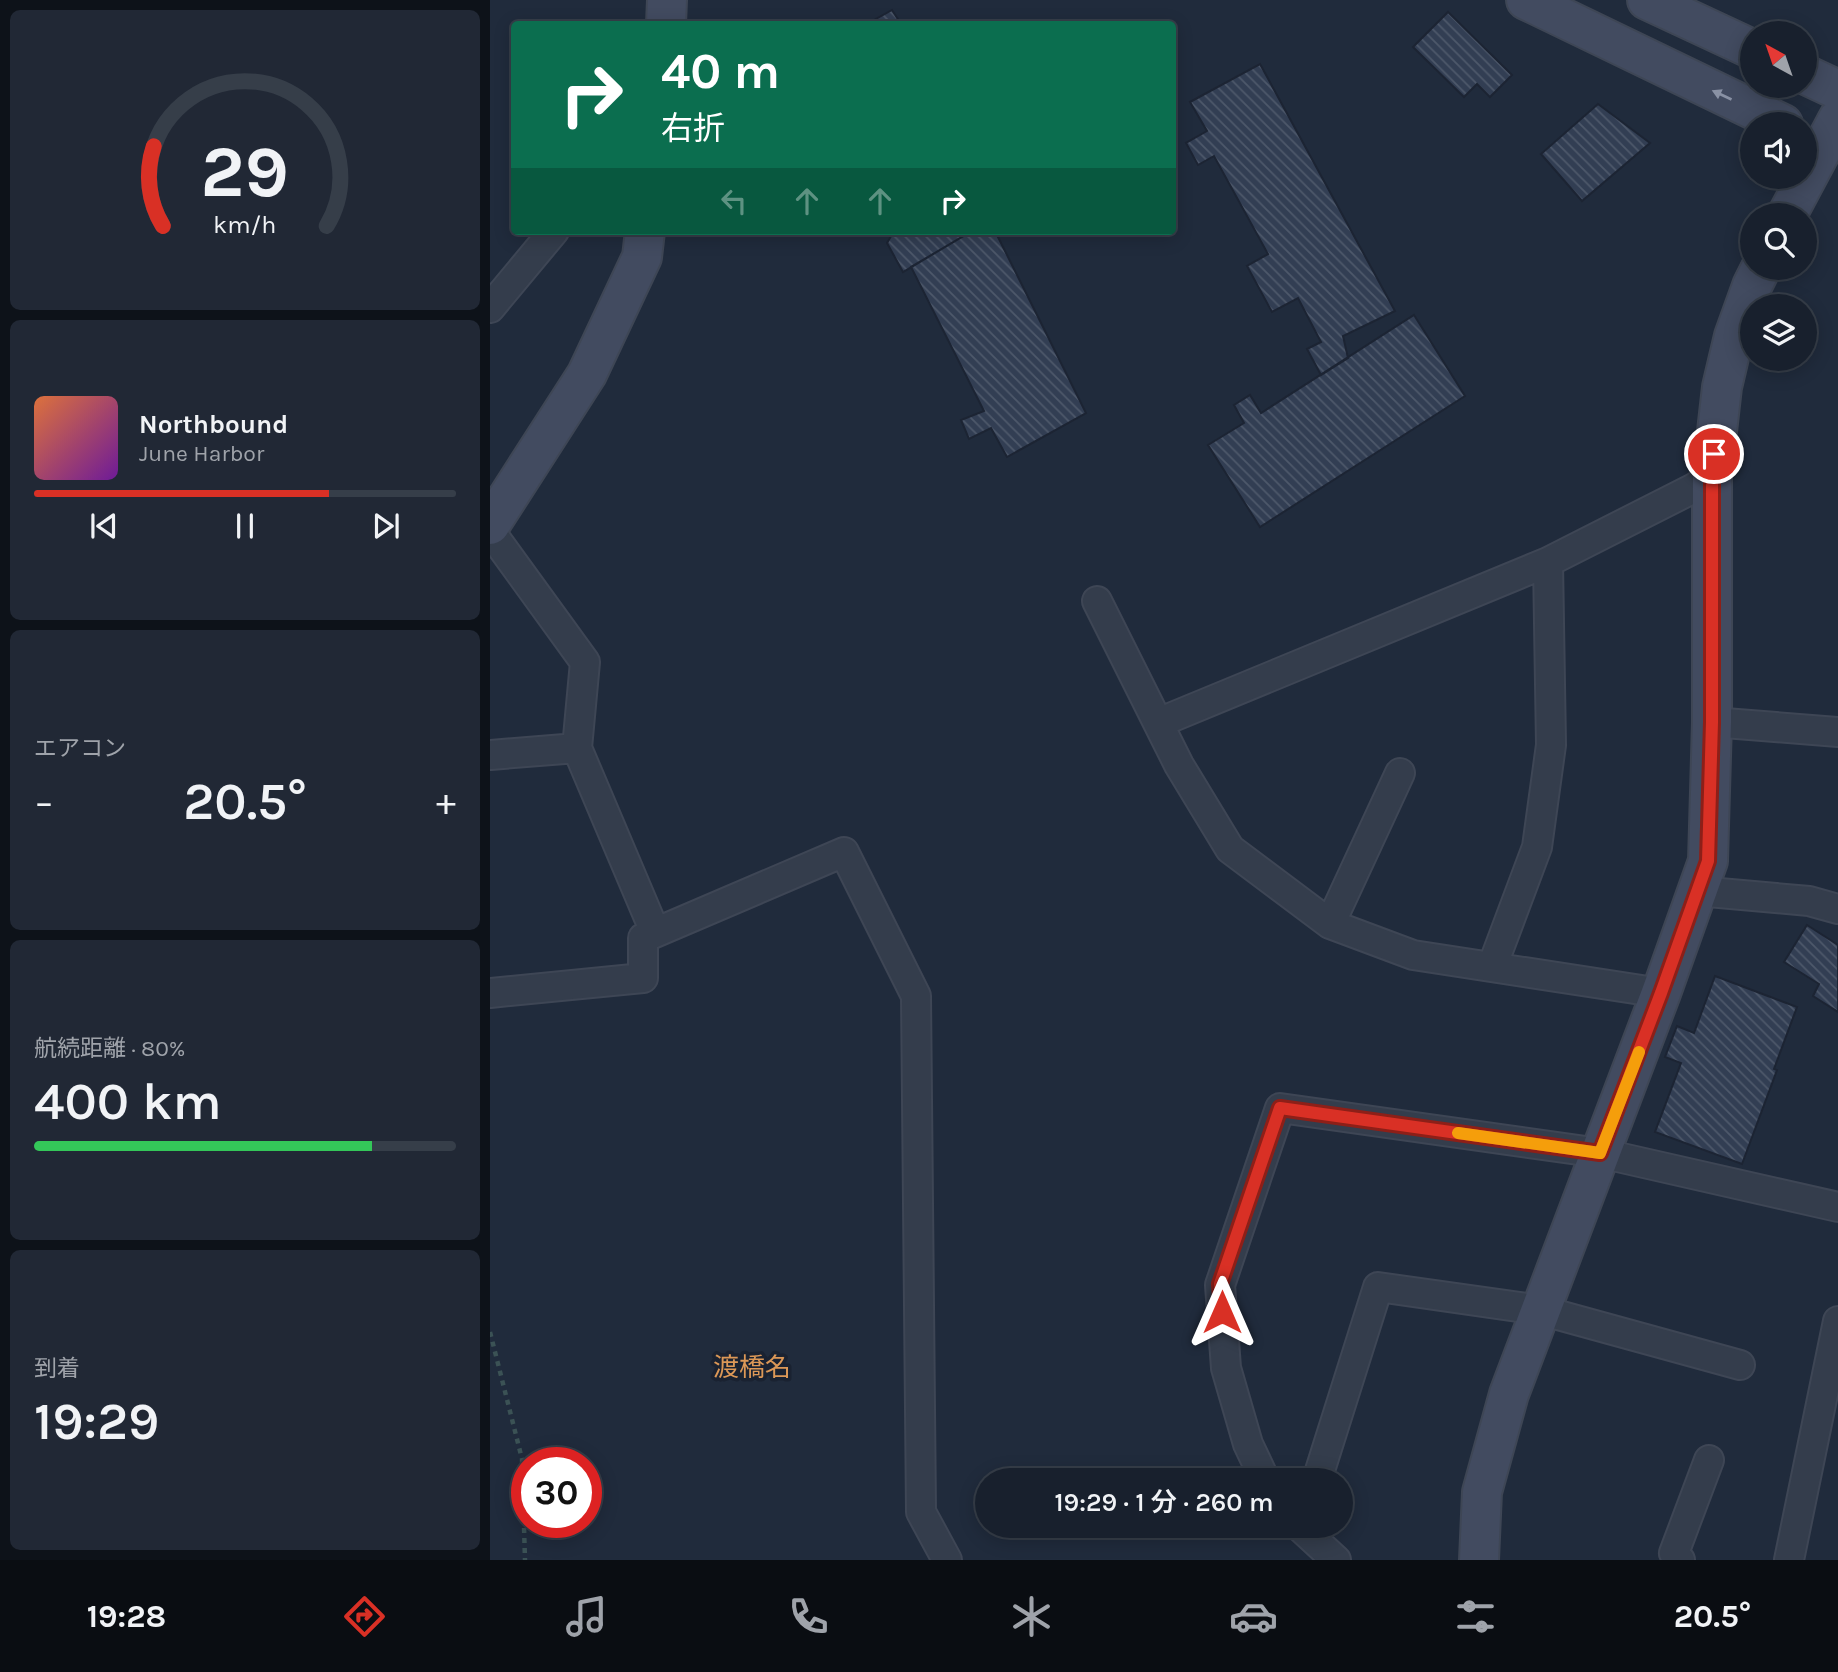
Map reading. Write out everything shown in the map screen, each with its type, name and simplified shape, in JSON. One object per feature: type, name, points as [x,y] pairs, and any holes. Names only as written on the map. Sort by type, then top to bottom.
[{"type":"street","points":[[666,21],[667,0]]},
{"type":"street","points":[[1527,0],[1758,112]]},
{"type":"street","points":[[1647,0],[1740,43]]},
{"type":"street","points":[[1817,80],[1838,90]]},
{"type":"street","points":[[1793,203],[1826,137]]},
{"type":"street","points":[[490,308],[551,235]]},
{"type":"street","points":[[490,524],[587,374],[642,257],[645,235]]},
{"type":"street","points":[[1479,1560],[1482,1492],[1509,1394],[1661,993],[1708,861],[1712,722],[1712,476],[1721,387],[1734,336],[1755,280]]},
{"type":"street","points":[[1158,723],[1548,562],[1694,488],[1712,476]]},
{"type":"street","points":[[490,531],[585,662],[577,748],[655,932]]},
{"type":"street","points":[[1492,967],[1537,847],[1552,745],[1548,562]]},
{"type":"street","points":[[1097,601],[1179,765],[1230,849],[1330,924],[1413,955],[1661,993]]},
{"type":"street","points":[[1712,722],[1838,732]]},
{"type":"street","points":[[490,755],[577,748]]},
{"type":"street","points":[[1330,924],[1400,774]]},
{"type":"street","points":[[490,993],[643,978],[643,938],[844,852],[916,996],[921,1511],[947,1560]]},
{"type":"street","points":[[1697,891],[1809,901],[1838,909]]},
{"type":"street","points":[[1259,1468],[1248,1444],[1226,1368],[1220,1284],[1280,1108],[1600,1153],[1838,1207]]},
{"type":"street","points":[[1321,1468],[1378,1287],[1540,1310],[1741,1365]]},
{"type":"street","points":[[1789,1560],[1838,1321]]},
{"type":"street","points":[[1680,1560],[1674,1553],[1709,1460]]},
{"type":"street","points":[[1313,1538],[1336,1560]]},
{"type":"path","points":[[490,1332],[522,1460],[525,1560]]},
{"type":"building","points":[[892,10],[899,21],[872,21]]},
{"type":"building","points":[[1448,12],[1512,75],[1490,97],[1477,84],[1464,97],[1413,47]]},
{"type":"building","points":[[1260,64],[1395,311],[1343,336],[1348,358],[1321,375],[1307,349],[1321,342],[1298,298],[1272,312],[1247,266],[1268,254],[1214,156],[1198,165],[1186,143],[1207,131],[1190,102]]},
{"type":"building","points":[[1598,104],[1650,143],[1582,201],[1541,154]]},
{"type":"building","points":[[892,235],[965,235],[903,272],[887,243]]},
{"type":"building","points":[[965,235],[997,235],[1086,413],[1007,457],[991,428],[969,439],[961,420],[984,411],[911,267]]},
{"type":"building","points":[[1414,315],[1465,396],[1260,527],[1208,445],[1244,423],[1234,405],[1250,395],[1261,413]]},
{"type":"building","points":[[1807,925],[1838,945],[1838,1012],[1813,996],[1819,984],[1784,962]]},
{"type":"building","points":[[1715,976],[1797,1007],[1742,1164],[1655,1132],[1681,1063],[1665,1057],[1677,1026],[1694,1033]]},
{"type":"slow traffic","points":[[1458,1133],[1600,1153],[1639,1052]]},
{"type":"district","name":"渡橋名","points":[[752,1367]]},
{"type":"route","points":[[1222,1312],[1220,1284],[1280,1108],[1600,1153],[1708,861],[1714,454]]}]
